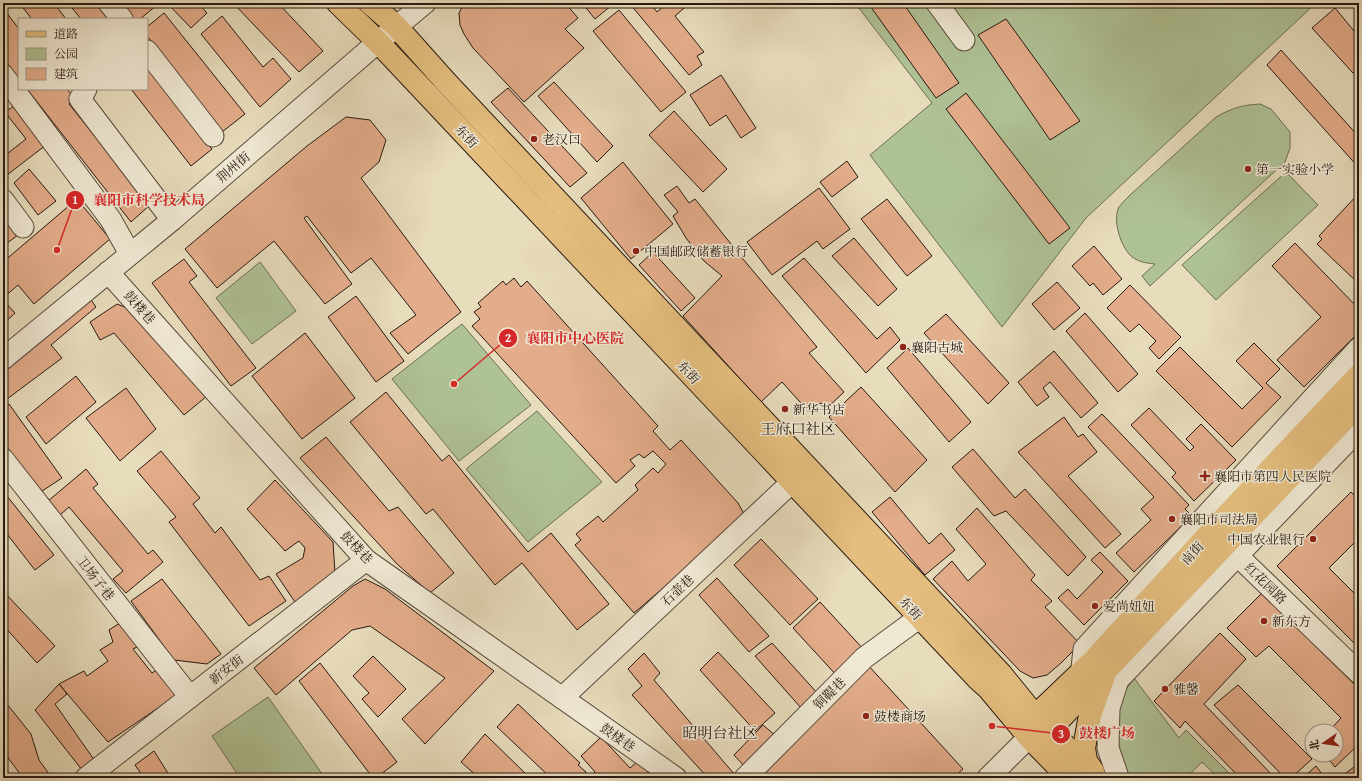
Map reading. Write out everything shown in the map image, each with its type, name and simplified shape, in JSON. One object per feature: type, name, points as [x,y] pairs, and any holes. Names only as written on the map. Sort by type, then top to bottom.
[{"type":"main road","name":"东街","points":[[338,3],[378,42],[920,618],[988,688],[1036,734]]},
{"type":"main road","name":"东街","points":[[370,3],[396,26],[452,88],[1001,674],[1036,734]]},
{"type":"main road","name":"南街","points":[[1036,734],[1210,533],[1359,375]]},
{"type":"main road","name":"南街","points":[[1094,666],[1232,549],[1359,404]]},
{"type":"main road","points":[[1001,674],[1038,694],[1094,666]]},
{"type":"main road","points":[[1094,666],[1090,715],[1084,748],[1086,762],[1109,777]]},
{"type":"main road","points":[[1036,734],[1109,777]]},
{"type":"main road","points":[[1036,734],[1069,778]]},
{"type":"street","points":[[109,3],[121,18]]},
{"type":"street","name":"荆州街","points":[[3,359],[172,220],[396,26],[425,3]]},
{"type":"street","points":[[937,3],[964,40]]},
{"type":"street","points":[[148,52],[213,136]]},
{"type":"street","points":[[3,75],[111,220],[130,254]]},
{"type":"street","points":[[85,90],[80,98],[172,220]]},
{"type":"street","points":[[3,200],[24,227]]},
{"type":"street","name":"鼓楼巷","points":[[108,272],[366,560],[676,778]]},
{"type":"street","points":[[1094,666],[1084,649],[1359,348]]},
{"type":"street","points":[[1109,777],[1109,708],[1118,680],[1232,549],[1359,428]]},
{"type":"street","name":"卫场子巷","points":[[3,459],[190,698]]},
{"type":"street","name":"石壶巷","points":[[562,698],[792,482]]},
{"type":"street","name":"红花园路","points":[[1232,549],[1359,672]]},
{"type":"street","name":"新安街","points":[[86,778],[366,560]]},
{"type":"street","name":"铜鞮巷","points":[[744,778],[864,658],[920,618]]},
{"type":"street","points":[[988,778],[1036,734],[1055,778]]},
{"type":"green space","points":[[855,3],[1316,3],[1086,218],[1002,327],[870,155],[932,103]]},
{"type":"green space","points":[[1260,104],[1271,109],[1290,132],[1290,148],[1285,162],[1150,286],[1142,276],[1155,264],[1139,261],[1127,252],[1121,240],[1117,226],[1117,212],[1119,207],[1130,195],[1216,117],[1237,108]]},
{"type":"green space","points":[[1286,172],[1318,205],[1216,300],[1182,265]]},
{"type":"green space","points":[[260,262],[296,311],[252,344],[216,298]]},
{"type":"green space","points":[[462,324],[531,405],[459,461],[392,379]]},
{"type":"green space","points":[[537,411],[602,482],[528,542],[466,469]]},
{"type":"green space","points":[[1134,678],[1179,738],[1186,730],[1234,778],[1219,778],[1202,762],[1186,778],[1128,778],[1124,774],[1118,744],[1118,724],[1121,697]]},
{"type":"green space","points":[[268,697],[325,778],[240,778],[212,736]]},
{"type":"building","points":[[19,3],[54,3],[65,18],[31,18]]},
{"type":"building","points":[[68,3],[101,3],[113,18],[80,18]]},
{"type":"building","points":[[122,3],[155,3],[157,5],[141,18],[133,18]]},
{"type":"building","points":[[167,3],[198,3],[207,13],[191,28]]},
{"type":"building","points":[[233,3],[278,3],[323,51],[299,72]]},
{"type":"building","points":[[464,3],[565,3],[578,18],[565,29],[584,48],[524,102],[473,48],[464,34],[460,25],[459,13]]},
{"type":"building","points":[[582,3],[610,3],[612,5],[595,19]]},
{"type":"building","points":[[650,3],[657,12],[667,3],[690,3],[675,16],[704,52],[697,56],[702,65],[689,75],[630,4]]},
{"type":"building","points":[[868,3],[903,3],[959,83],[936,98]]},
{"type":"building","points":[[3,8],[18,28],[18,78],[3,58]]},
{"type":"building","points":[[1335,8],[1359,37],[1359,68],[1353,73],[1312,28]]},
{"type":"building","points":[[619,10],[686,92],[661,112],[593,31]]},
{"type":"building","points":[[164,13],[245,114],[222,132],[148,37],[148,26]]},
{"type":"building","points":[[222,16],[263,67],[273,58],[291,79],[260,107],[201,34]]},
{"type":"building","points":[[1006,19],[1080,121],[1050,140],[978,35]]},
{"type":"building","points":[[1281,50],[1359,137],[1359,168],[1267,65]]},
{"type":"building","points":[[148,65],[212,149],[191,166],[132,90],[148,90]]},
{"type":"building","points":[[721,75],[756,128],[741,138],[726,115],[710,126],[690,95]]},
{"type":"building","points":[[554,82],[613,146],[597,162],[538,96]]},
{"type":"building","points":[[508,88],[587,173],[570,187],[491,102]]},
{"type":"building","points":[[28,90],[68,90],[74,98],[69,104],[150,205],[131,222]]},
{"type":"building","points":[[966,93],[1070,228],[1049,244],[946,109]]},
{"type":"building","points":[[17,104],[46,145],[3,178],[3,157],[26,139],[5,112]]},
{"type":"building","points":[[674,111],[727,169],[703,192],[649,135]]},
{"type":"building","points":[[346,117],[370,120],[386,140],[379,162],[361,178],[461,312],[408,354],[390,333],[416,315],[371,258],[351,273],[307,216],[304,218],[352,284],[325,304],[274,241],[217,288],[185,249],[307,146]]},
{"type":"building","points":[[847,161],[858,177],[832,197],[820,182]]},
{"type":"building","points":[[623,162],[673,224],[631,259],[581,198]]},
{"type":"building","points":[[29,169],[56,201],[38,215],[14,183]]},
{"type":"building","points":[[677,186],[689,203],[695,199],[817,347],[809,353],[844,392],[826,409],[821,403],[809,412],[782,382],[761,402],[683,316],[722,276],[704,261],[686,238],[673,216],[678,212],[664,195]]},
{"type":"building","points":[[819,188],[850,229],[823,249],[817,241],[772,275],[747,242]]},
{"type":"building","points":[[1359,193],[1359,284],[1317,244],[1322,239],[1319,236]]},
{"type":"building","points":[[77,199],[110,239],[34,304],[18,285],[3,298],[3,262]]},
{"type":"building","points":[[887,199],[932,256],[907,276],[861,219]]},
{"type":"building","points":[[3,214],[18,235],[3,246]]},
{"type":"building","points":[[854,238],[897,289],[878,306],[832,256]]},
{"type":"building","points":[[1295,243],[1359,309],[1359,332],[1304,387],[1277,360],[1321,317],[1272,266]]},
{"type":"building","points":[[1094,246],[1122,279],[1103,295],[1093,283],[1090,286],[1072,266]]},
{"type":"building","points":[[653,252],[695,298],[681,311],[639,265]]},
{"type":"building","points":[[804,258],[877,339],[890,327],[900,340],[866,373],[782,276]]},
{"type":"building","points":[[184,259],[197,276],[189,282],[256,368],[231,386],[152,283]]},
{"type":"building","points":[[514,278],[521,287],[527,281],[658,426],[653,431],[670,450],[681,440],[738,503],[743,512],[740,522],[634,613],[575,545],[581,540],[576,534],[598,516],[603,522],[638,490],[635,485],[653,468],[658,473],[666,464],[653,451],[644,458],[639,454],[630,460],[635,466],[616,483],[472,326],[480,319],[474,312],[481,307],[478,303],[503,281],[506,285]]},
{"type":"building","points":[[1057,282],[1080,308],[1054,330],[1032,304]]},
{"type":"building","points":[[1130,285],[1181,337],[1159,359],[1149,348],[1156,341],[1139,324],[1130,332],[1107,308]]},
{"type":"building","points":[[356,296],[404,361],[376,382],[328,317]]},
{"type":"building","points":[[89,297],[96,307],[51,345],[62,358],[3,402],[3,367]]},
{"type":"building","points":[[3,300],[15,313],[3,324]]},
{"type":"building","points":[[117,304],[132,310],[207,396],[184,415],[114,333],[100,340],[90,322]]},
{"type":"building","points":[[1085,313],[1138,374],[1118,392],[1066,331]]},
{"type":"building","points":[[946,314],[1009,383],[988,404],[924,333]]},
{"type":"building","points":[[305,333],[355,398],[302,439],[252,376]]},
{"type":"building","points":[[1254,343],[1280,369],[1266,383],[1281,397],[1232,447],[1156,371],[1180,347],[1242,409],[1263,388],[1236,361]]},
{"type":"building","points":[[908,348],[971,422],[949,442],[887,368]]},
{"type":"building","points":[[1054,351],[1098,403],[1081,418],[1050,382],[1043,388],[1049,397],[1037,406],[1018,382]]},
{"type":"building","points":[[76,376],[96,402],[46,444],[26,417]]},
{"type":"building","points":[[861,387],[927,460],[895,492],[829,417]]},
{"type":"building","points":[[126,388],[156,429],[120,461],[86,418]]},
{"type":"building","points":[[386,392],[442,461],[449,455],[528,552],[551,533],[609,604],[577,630],[522,563],[495,585],[433,509],[426,514],[350,422]]},
{"type":"building","points":[[9,404],[62,478],[39,493],[3,442],[3,408]]},
{"type":"building","points":[[1149,408],[1190,451],[1194,447],[1186,439],[1201,424],[1236,460],[1194,501],[1172,477],[1176,473],[1131,425]]},
{"type":"building","points":[[1102,414],[1189,505],[1185,509],[1192,516],[1134,572],[1116,553],[1151,520],[1141,509],[1154,497],[1088,427]]},
{"type":"building","points":[[1064,417],[1078,437],[1083,434],[1097,452],[1068,476],[1121,534],[1105,548],[1018,452]]},
{"type":"building","points":[[326,437],[389,511],[398,507],[454,573],[430,593],[397,564],[300,458]]},
{"type":"building","points":[[973,449],[1015,498],[1025,489],[1086,557],[1068,576],[1006,511],[994,516],[952,467]]},
{"type":"building","points":[[161,451],[200,498],[193,504],[215,533],[221,527],[260,580],[269,576],[286,601],[249,626],[169,522],[176,517],[137,471]]},
{"type":"building","points":[[86,469],[98,484],[93,488],[148,554],[153,550],[163,562],[126,593],[113,579],[123,571],[69,507],[60,515],[48,501]]},
{"type":"building","points":[[275,480],[333,542],[335,573],[295,602],[276,574],[303,558],[305,548],[299,541],[285,551],[247,509]]},
{"type":"building","points":[[3,491],[54,555],[35,570],[3,529]]},
{"type":"building","points":[[1351,492],[1359,500],[1359,538],[1329,568],[1359,598],[1359,648],[1277,566]]},
{"type":"building","points":[[890,497],[929,544],[941,533],[955,550],[925,575],[872,512]]},
{"type":"building","points":[[977,508],[1035,575],[1031,580],[1052,601],[1045,607],[1080,644],[1047,675],[1033,678],[1020,671],[933,579],[952,561],[968,581],[986,564],[956,529]]},
{"type":"building","points":[[761,539],[818,599],[790,625],[734,565]]},
{"type":"building","points":[[1100,552],[1128,581],[1084,625],[1058,598],[1068,589],[1077,599],[1103,572],[1091,560]]},
{"type":"building","points":[[717,578],[769,636],[749,652],[699,595]]},
{"type":"building","points":[[162,579],[221,654],[207,664],[174,660],[131,601]]},
{"type":"building","points":[[365,579],[385,589],[494,671],[425,744],[402,719],[445,678],[370,626],[352,630],[276,695],[254,668],[353,586]]},
{"type":"building","points":[[3,591],[55,646],[37,663],[3,625]]},
{"type":"building","points":[[1262,593],[1359,689],[1359,744],[1344,758],[1344,723],[1336,723],[1341,718],[1269,646],[1256,657],[1227,628]]},
{"type":"building","points":[[820,602],[866,652],[838,677],[793,628]]},
{"type":"building","points":[[126,619],[141,645],[133,649],[152,673],[161,667],[180,693],[108,742],[59,684],[84,671],[87,676],[108,661],[100,650],[113,642],[109,630]]},
{"type":"building","points":[[1220,633],[1246,659],[1204,704],[1275,778],[1240,778],[1185,721],[1180,728],[1154,701]]},
{"type":"building","points":[[772,643],[819,695],[802,709],[755,656]]},
{"type":"building","points":[[718,652],[775,713],[755,731],[700,670]]},
{"type":"building","points":[[644,653],[660,673],[654,680],[735,775],[730,778],[708,778],[632,695],[642,686],[628,669]]},
{"type":"building","points":[[373,656],[406,689],[378,717],[362,699],[369,693],[353,676]]},
{"type":"building","points":[[320,663],[397,762],[376,778],[373,778],[299,681]]},
{"type":"building","name":"鼓楼商场","points":[[867,664],[963,769],[953,778],[759,778]]},
{"type":"building","points":[[59,684],[67,694],[55,704],[95,761],[82,770],[35,710]]},
{"type":"building","points":[[1238,685],[1304,751],[1304,763],[1308,763],[1291,778],[1285,778],[1214,705]]},
{"type":"building","points":[[3,699],[31,734],[39,760],[52,778],[23,778],[3,751]]},
{"type":"building","points":[[518,704],[580,763],[578,765],[586,772],[581,778],[551,778],[497,727]]},
{"type":"building","points":[[763,725],[776,736],[746,768],[734,755]]},
{"type":"building","points":[[485,734],[530,778],[479,778],[461,762]]},
{"type":"building","points":[[601,737],[630,768],[638,761],[653,778],[589,778],[595,772],[581,756]]},
{"type":"building","points":[[154,751],[171,778],[144,778],[135,765]]},
{"type":"building","points":[[1332,763],[1339,763],[1335,767]]},
{"type":"building","points":[[1359,763],[1359,778],[1341,777]]},
{"type":"building","points":[[1316,766],[1325,778],[1303,778]]},
{"type":"place","name":"老汉口","points":[[534,139]]},
{"type":"place","name":"第一实验小学","points":[[1248,169]]},
{"type":"place","name":"襄阳市科学技术局","points":[[57,250]]},
{"type":"place","name":"中国邮政储蓄银行","points":[[636,251]]},
{"type":"place","name":"襄阳古城","points":[[903,347]]},
{"type":"place","name":"襄阳市中心医院","points":[[454,384]]},
{"type":"place","name":"新华书店","points":[[785,409]]},
{"type":"place","name":"襄阳市第四人民医院","points":[[1205,476]]},
{"type":"place","name":"襄阳市司法局","points":[[1172,519]]},
{"type":"place","name":"中国农业银行","points":[[1313,539]]},
{"type":"place","name":"爱尚妞妞","points":[[1095,606]]},
{"type":"place","name":"新东方","points":[[1264,621]]},
{"type":"place","name":"雅馨","points":[[1165,689]]},
{"type":"place","name":"鼓楼商场","points":[[866,716]]},
{"type":"place","name":"鼓楼广场","points":[[992,726]]},
{"type":"district","name":"王府口社区","points":[[798,429]]},
{"type":"district","name":"昭明台社区","points":[[720,733]]}]
